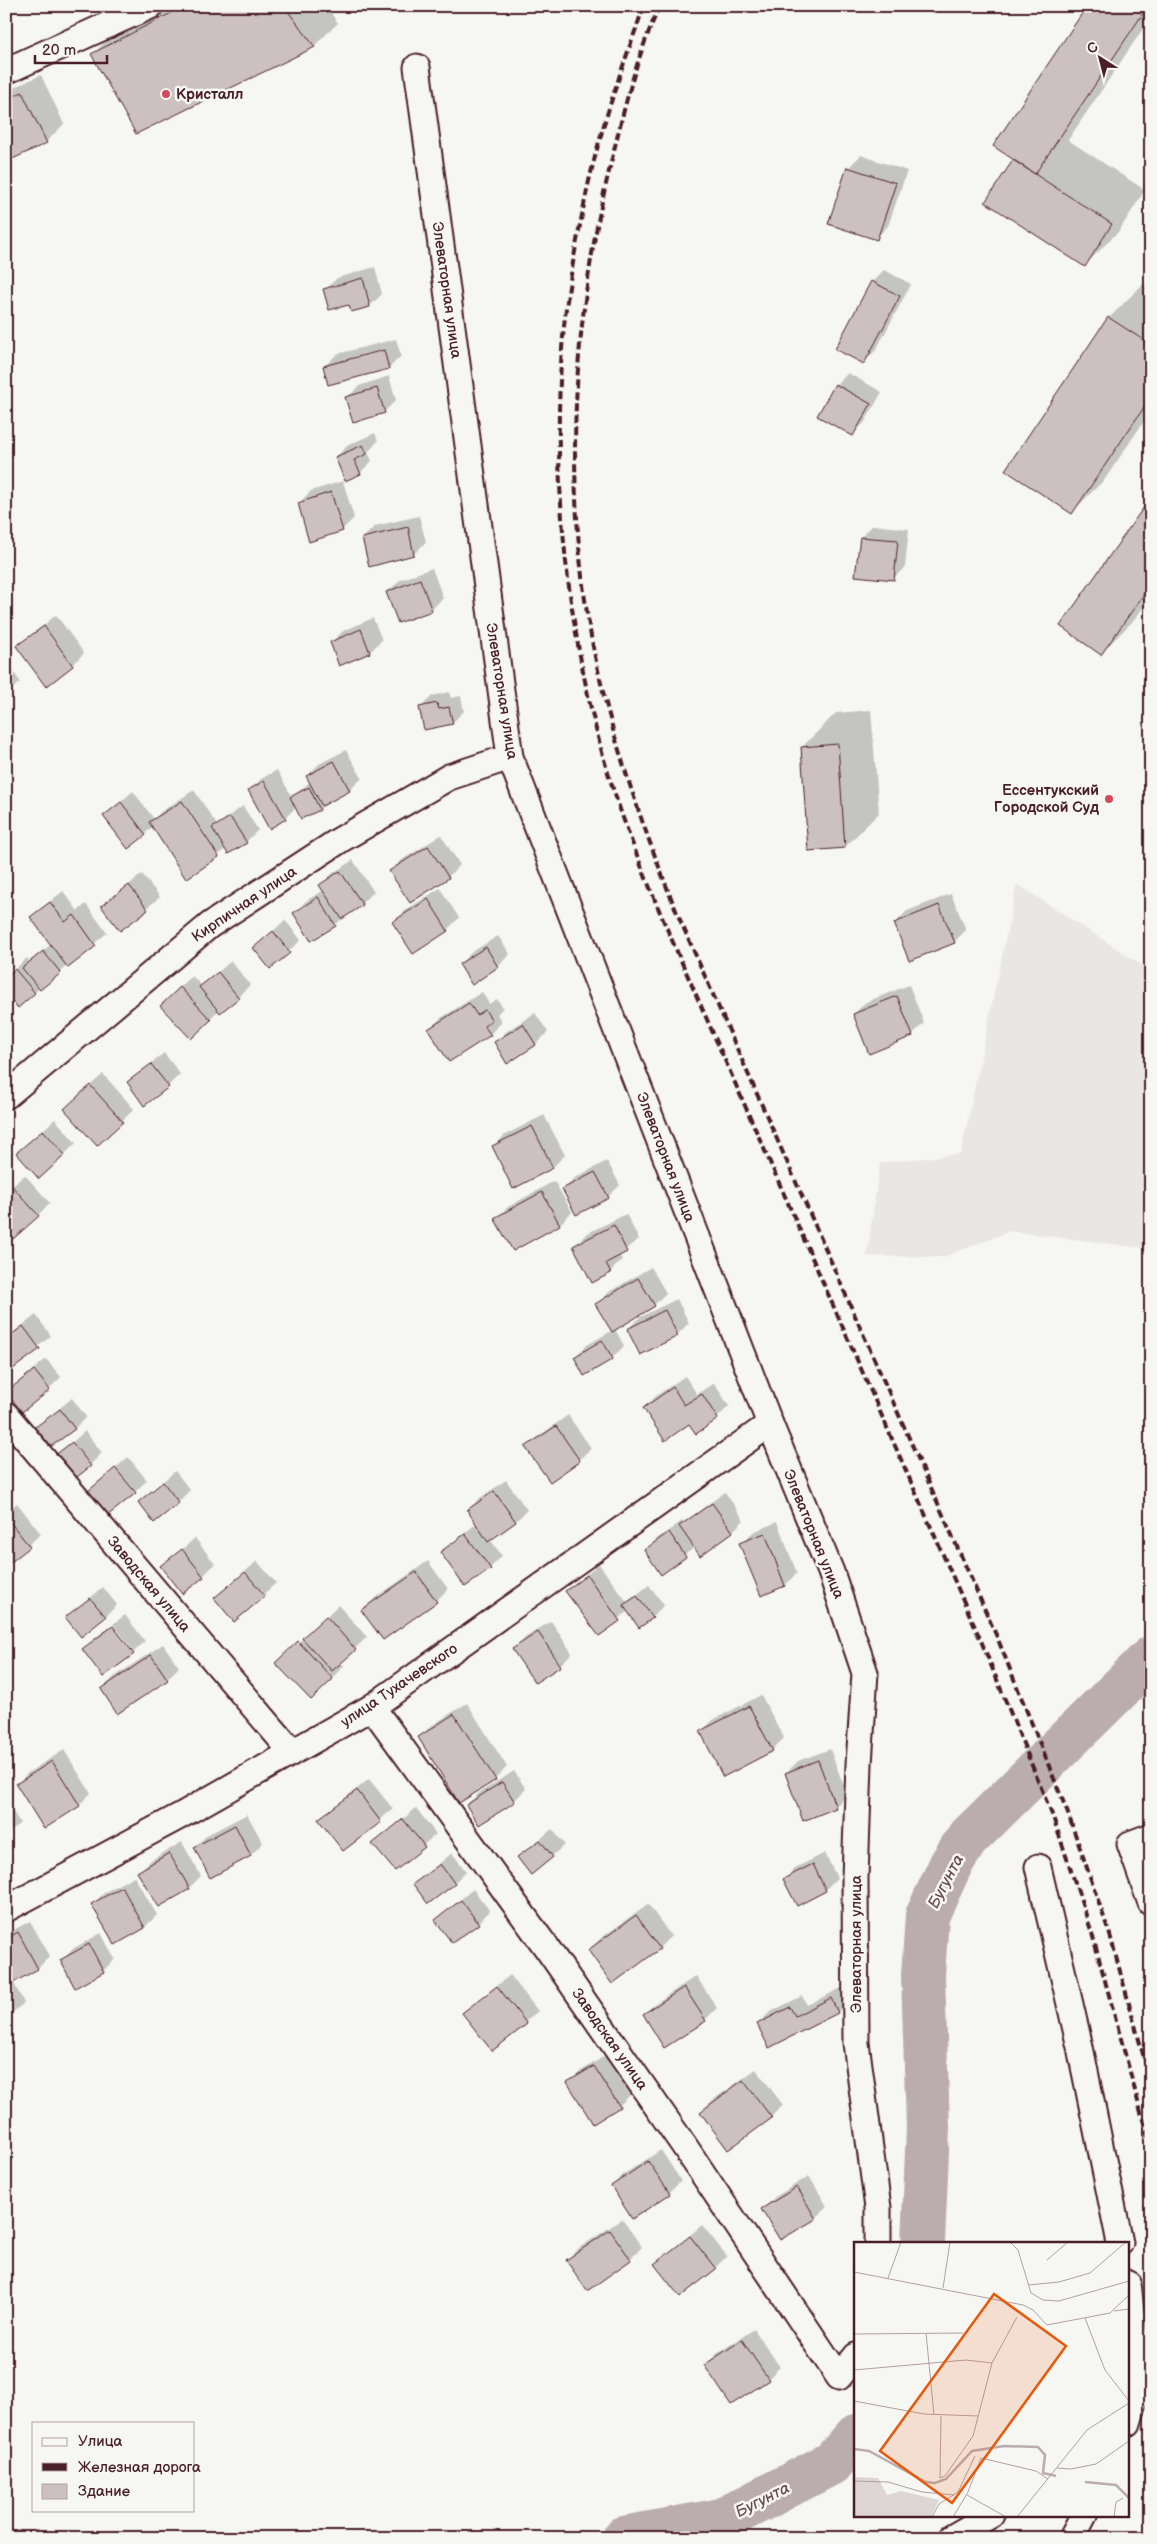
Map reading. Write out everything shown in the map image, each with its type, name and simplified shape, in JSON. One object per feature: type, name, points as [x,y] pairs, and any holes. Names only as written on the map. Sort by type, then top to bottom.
[{"type":"street","points":[[6,71],[150,6]]},
{"type":"street","name":"Элеваторная улица","points":[[418,67],[510,757],[770,1424],[831,1572],[865,1674],[859,1764],[855,1878],[856,2043],[878,2208],[878,2242]]},
{"type":"street","name":"Кирпичная улица","points":[[6,1096],[210,925],[340,840],[449,778],[510,757]]},
{"type":"street","name":"Заводская улица","points":[[6,1415],[292,1752]]},
{"type":"street","name":"улица Тухачевского","points":[[6,1909],[180,1816],[372,1707],[770,1424]]},
{"type":"street","name":"Заводская улица","points":[[372,1707],[555,1959],[684,2144],[838,2377],[854,2358]]},
{"type":"street","points":[[1140,1840],[1151,1903]]},
{"type":"street","points":[[1038,1867],[1080,2047],[1120,2242]]},
{"type":"street","points":[[1130,2300],[1140,2384],[1130,2416]]},
{"type":"street","points":[[950,2538],[989,2516]]},
{"type":"street","points":[[1072,2538],[1083,2516]]},
{"type":"shaded area","points":[[1017,884],[1151,971],[1151,1249],[1010,1231],[944,1257],[867,1256],[880,1163],[961,1154]]},
{"type":"building","name":"Кристалл","points":[[185,6],[284,6],[315,47],[136,134],[91,54]]},
{"type":"building","points":[[1087,6],[1148,6],[1035,174],[993,146]]},
{"type":"building","points":[[22,92],[47,143],[6,162],[6,100]]},
{"type":"building","points":[[1013,160],[1112,224],[1085,267],[985,202]]},
{"type":"building","points":[[847,167],[896,183],[877,240],[828,224]]},
{"type":"building","points":[[363,278],[370,307],[351,312],[349,305],[329,310],[323,289]]},
{"type":"building","points":[[871,281],[900,296],[864,364],[835,349]]},
{"type":"building","points":[[1108,317],[1151,345],[1151,397],[1072,514],[1005,470]]},
{"type":"building","points":[[384,350],[389,369],[328,385],[323,366]]},
{"type":"building","points":[[835,384],[871,404],[853,436],[817,416]]},
{"type":"building","points":[[377,388],[385,413],[353,423],[345,397]]},
{"type":"building","points":[[363,445],[367,454],[354,460],[361,474],[345,481],[335,457]]},
{"type":"building","points":[[331,492],[343,531],[309,542],[298,503]]},
{"type":"building","points":[[1151,497],[1151,584],[1101,655],[1060,626]]},
{"type":"building","points":[[408,527],[414,555],[369,567],[362,538]]},
{"type":"building","points":[[860,537],[898,540],[894,580],[855,576]]},
{"type":"building","points":[[420,579],[432,611],[398,623],[386,592]]},
{"type":"building","points":[[44,626],[73,666],[46,687],[16,646]]},
{"type":"building","points":[[361,629],[370,653],[339,666],[330,642]]},
{"type":"building","points":[[437,703],[439,709],[449,707],[453,724],[424,730],[419,707]]},
{"type":"building","points":[[838,744],[845,848],[808,851],[801,747]]},
{"type":"building","points":[[334,761],[350,791],[322,806],[306,776]]},
{"type":"building","points":[[264,781],[286,819],[269,829],[248,790]]},
{"type":"building","points":[[309,787],[320,810],[301,819],[290,797]]},
{"type":"building","points":[[182,801],[219,857],[186,879],[149,822]]},
{"type":"building","points":[[121,802],[146,835],[128,849],[103,816]]},
{"type":"building","points":[[230,817],[247,843],[228,854],[212,828]]},
{"type":"building","points":[[428,846],[449,878],[410,903],[389,871]]},
{"type":"building","points":[[340,871],[363,905],[342,919],[319,885]]},
{"type":"building","points":[[129,885],[148,910],[120,931],[101,906]]},
{"type":"building","points":[[318,897],[336,926],[311,941],[293,913]]},
{"type":"building","points":[[428,899],[448,931],[413,954],[392,922]]},
{"type":"building","points":[[50,902],[65,922],[74,915],[96,946],[68,968],[30,917]]},
{"type":"building","points":[[939,905],[955,943],[909,961],[894,923]]},
{"type":"building","points":[[273,931],[290,953],[270,969],[253,948]]},
{"type":"building","points":[[486,947],[498,967],[472,985],[459,964]]},
{"type":"building","points":[[43,951],[61,973],[40,990],[22,968]]},
{"type":"building","points":[[15,969],[35,993],[18,1008],[6,994],[6,977]]},
{"type":"building","points":[[218,972],[239,998],[220,1013],[199,987]]},
{"type":"building","points":[[180,987],[211,1020],[191,1039],[160,1006]]},
{"type":"building","points":[[897,996],[913,1036],[869,1054],[853,1014]]},
{"type":"building","points":[[469,1003],[477,1015],[485,1010],[492,1020],[484,1026],[491,1035],[449,1062],[428,1029]]},
{"type":"building","points":[[523,1024],[536,1045],[507,1064],[494,1042]]},
{"type":"building","points":[[151,1064],[169,1087],[144,1106],[127,1082]]},
{"type":"building","points":[[90,1085],[123,1122],[97,1146],[64,1109]]},
{"type":"building","points":[[532,1126],[553,1168],[513,1189],[492,1146]]},
{"type":"building","points":[[43,1130],[65,1155],[39,1179],[16,1153]]},
{"type":"building","points":[[595,1172],[609,1198],[576,1215],[562,1189]]},
{"type":"building","points":[[12,1186],[39,1216],[13,1239],[6,1231],[6,1191]]},
{"type":"building","points":[[542,1192],[560,1225],[513,1251],[494,1218]]},
{"type":"building","points":[[614,1225],[627,1252],[606,1263],[611,1273],[592,1283],[573,1246]]},
{"type":"building","points":[[638,1278],[655,1306],[612,1332],[595,1304]]},
{"type":"building","points":[[665,1310],[678,1336],[640,1355],[627,1329]]},
{"type":"building","points":[[23,1326],[40,1349],[6,1374],[6,1339]]},
{"type":"building","points":[[602,1340],[613,1359],[584,1376],[574,1357]]},
{"type":"building","points":[[34,1370],[50,1390],[22,1412],[6,1392]]},
{"type":"building","points":[[673,1387],[684,1405],[702,1394],[718,1419],[696,1434],[689,1424],[665,1441],[643,1408]]},
{"type":"building","points":[[60,1409],[75,1429],[49,1448],[34,1428]]},
{"type":"building","points":[[556,1426],[580,1461],[550,1482],[525,1447]]},
{"type":"building","points":[[72,1442],[91,1466],[73,1480],[54,1456]]},
{"type":"building","points":[[115,1468],[136,1493],[107,1516],[87,1492]]},
{"type":"building","points":[[163,1482],[179,1503],[154,1523],[138,1502]]},
{"type":"building","points":[[494,1491],[516,1522],[488,1542],[467,1510]]},
{"type":"building","points":[[712,1503],[733,1532],[700,1556],[679,1526]]},
{"type":"building","points":[[6,1517],[30,1547],[6,1566]]},
{"type":"building","points":[[669,1532],[686,1557],[661,1575],[644,1550]]},
{"type":"building","points":[[765,1533],[785,1586],[761,1596],[739,1543]]},
{"type":"building","points":[[465,1534],[491,1569],[465,1587],[440,1552]]},
{"type":"building","points":[[182,1549],[204,1577],[182,1594],[160,1566]]},
{"type":"building","points":[[245,1572],[265,1596],[234,1622],[214,1598]]},
{"type":"building","points":[[416,1572],[437,1602],[383,1640],[361,1610]]},
{"type":"building","points":[[587,1575],[620,1621],[599,1636],[565,1591]]},
{"type":"building","points":[[637,1596],[653,1618],[639,1628],[623,1605]]},
{"type":"building","points":[[90,1598],[106,1617],[81,1637],[65,1617]]},
{"type":"building","points":[[326,1616],[356,1650],[332,1671],[302,1638]]},
{"type":"building","points":[[113,1626],[134,1654],[103,1677],[82,1649]]},
{"type":"building","points":[[538,1632],[561,1666],[535,1683],[512,1649]]},
{"type":"building","points":[[298,1641],[333,1679],[311,1700],[275,1663]]},
{"type":"building","points":[[151,1655],[168,1680],[117,1714],[101,1689]]},
{"type":"building","points":[[749,1706],[773,1751],[723,1777],[700,1731]]},
{"type":"building","points":[[454,1714],[496,1780],[459,1803],[418,1737]]},
{"type":"building","points":[[818,1760],[836,1808],[803,1821],[785,1773]]},
{"type":"building","points":[[52,1761],[80,1806],[44,1829],[16,1784]]},
{"type":"building","points":[[502,1782],[515,1802],[479,1825],[466,1805]]},
{"type":"building","points":[[357,1790],[381,1822],[343,1851],[318,1819]]},
{"type":"building","points":[[403,1819],[425,1847],[395,1871],[372,1844]]},
{"type":"building","points":[[235,1825],[251,1856],[210,1878],[194,1847]]},
{"type":"building","points":[[540,1840],[553,1857],[531,1875],[517,1857]]},
{"type":"building","points":[[169,1853],[190,1889],[159,1907],[137,1872]]},
{"type":"building","points":[[440,1864],[455,1884],[428,1904],[413,1884]]},
{"type":"building","points":[[813,1864],[826,1891],[797,1906],[783,1879]]},
{"type":"building","points":[[122,1887],[145,1928],[115,1945],[91,1904]]},
{"type":"building","points":[[461,1900],[479,1924],[452,1943],[435,1920]]},
{"type":"building","points":[[636,1915],[660,1949],[612,1984],[588,1950]]},
{"type":"building","points":[[18,1932],[38,1969],[11,1984],[6,1974],[6,1939]]},
{"type":"building","points":[[89,1944],[104,1972],[75,1988],[60,1960]]},
{"type":"building","points":[[497,1986],[527,2024],[492,2051],[462,2013]]},
{"type":"building","points":[[684,1987],[706,2021],[664,2048],[643,2014]]},
{"type":"building","points":[[831,1998],[838,2013],[769,2048],[757,2024],[790,2007],[795,2016]]},
{"type":"building","points":[[594,2066],[620,2107],[593,2124],[567,2082]]},
{"type":"building","points":[[743,2080],[772,2118],[728,2150],[700,2112]]},
{"type":"building","points":[[648,2161],[670,2194],[632,2219],[611,2186]]},
{"type":"building","points":[[797,2187],[816,2219],[780,2240],[761,2209]]},
{"type":"building","points":[[610,2230],[631,2260],[587,2291],[566,2260]]},
{"type":"building","points":[[690,2236],[716,2269],[680,2297],[654,2264]]},
{"type":"building","points":[[742,2340],[769,2380],[731,2405],[704,2365]]},
{"type":"waterway","name":"Бугунта","points":[[923,2242],[928,2128],[923,1975],[927,1916],[951,1864],[967,1839],[1151,1658]]},
{"type":"waterway","name":"Бугунта","points":[[624,2538],[722,2520],[832,2463],[854,2438]]},
{"type":"railway","points":[[644,6],[610,104],[589,180],[568,296],[560,375],[560,475],[562,525],[567,574],[583,673],[600,747],[634,848],[664,922],[982,1643],[1053,1817],[1092,1933],[1151,2149]]},
{"type":"railway","points":[[660,6],[637,65],[610,167],[590,266],[578,366],[575,466],[581,567],[587,612],[605,700],[630,787],[677,913],[997,1637],[1067,1811],[1110,1935],[1151,2083]]},
{"type":"place","name":"Кристалл","points":[[166,94]]},
{"type":"place","name":"Ессентукский Городской Суд","points":[[1109,799]]}]
